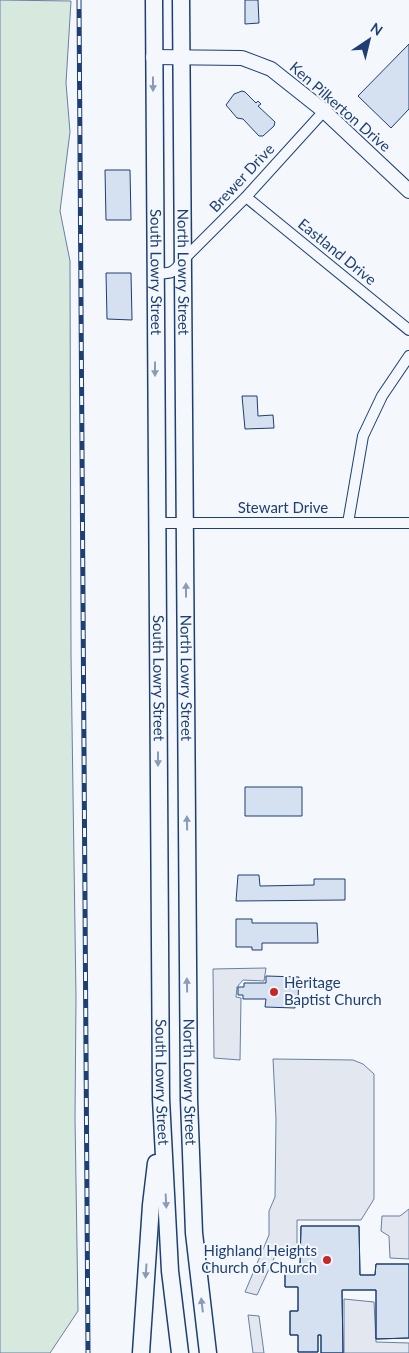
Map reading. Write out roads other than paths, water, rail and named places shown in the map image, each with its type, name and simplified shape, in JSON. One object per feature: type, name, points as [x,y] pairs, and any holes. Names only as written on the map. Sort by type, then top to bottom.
[{"type":"main road","name":"South Lowry Street","points":[[154,0],[160,1099],[170,1271],[180,1353]]},
{"type":"main road","name":"North Lowry Street","points":[[181,0],[189,1100],[194,1233],[208,1353]]},
{"type":"main road","points":[[159,929],[188,929]]},
{"type":"main road","points":[[160,1099],[189,1100]]},
{"type":"main road","points":[[141,1353],[151,1205],[161,1118]]},
{"type":"street","name":"Ken Pilkerton Drive","points":[[153,58],[242,58],[270,68],[324,112],[409,191]]},
{"type":"street","name":"Brewer Drive","points":[[154,273],[170,274],[176,269],[246,197],[324,112]]},
{"type":"street","name":"Eastland Drive","points":[[246,197],[409,330]]},
{"type":"street","points":[[348,523],[363,436],[382,396],[409,356]]},
{"type":"street","name":"Stewart Drive","points":[[156,523],[409,523]]},
{"type":"railway","points":[[79,0],[88,1353]]},
{"type":"place","name":"Heritage Baptist Church","points":[[274,992]]},
{"type":"place","name":"Highland Heights Church of Church","points":[[327,1260]]}]
